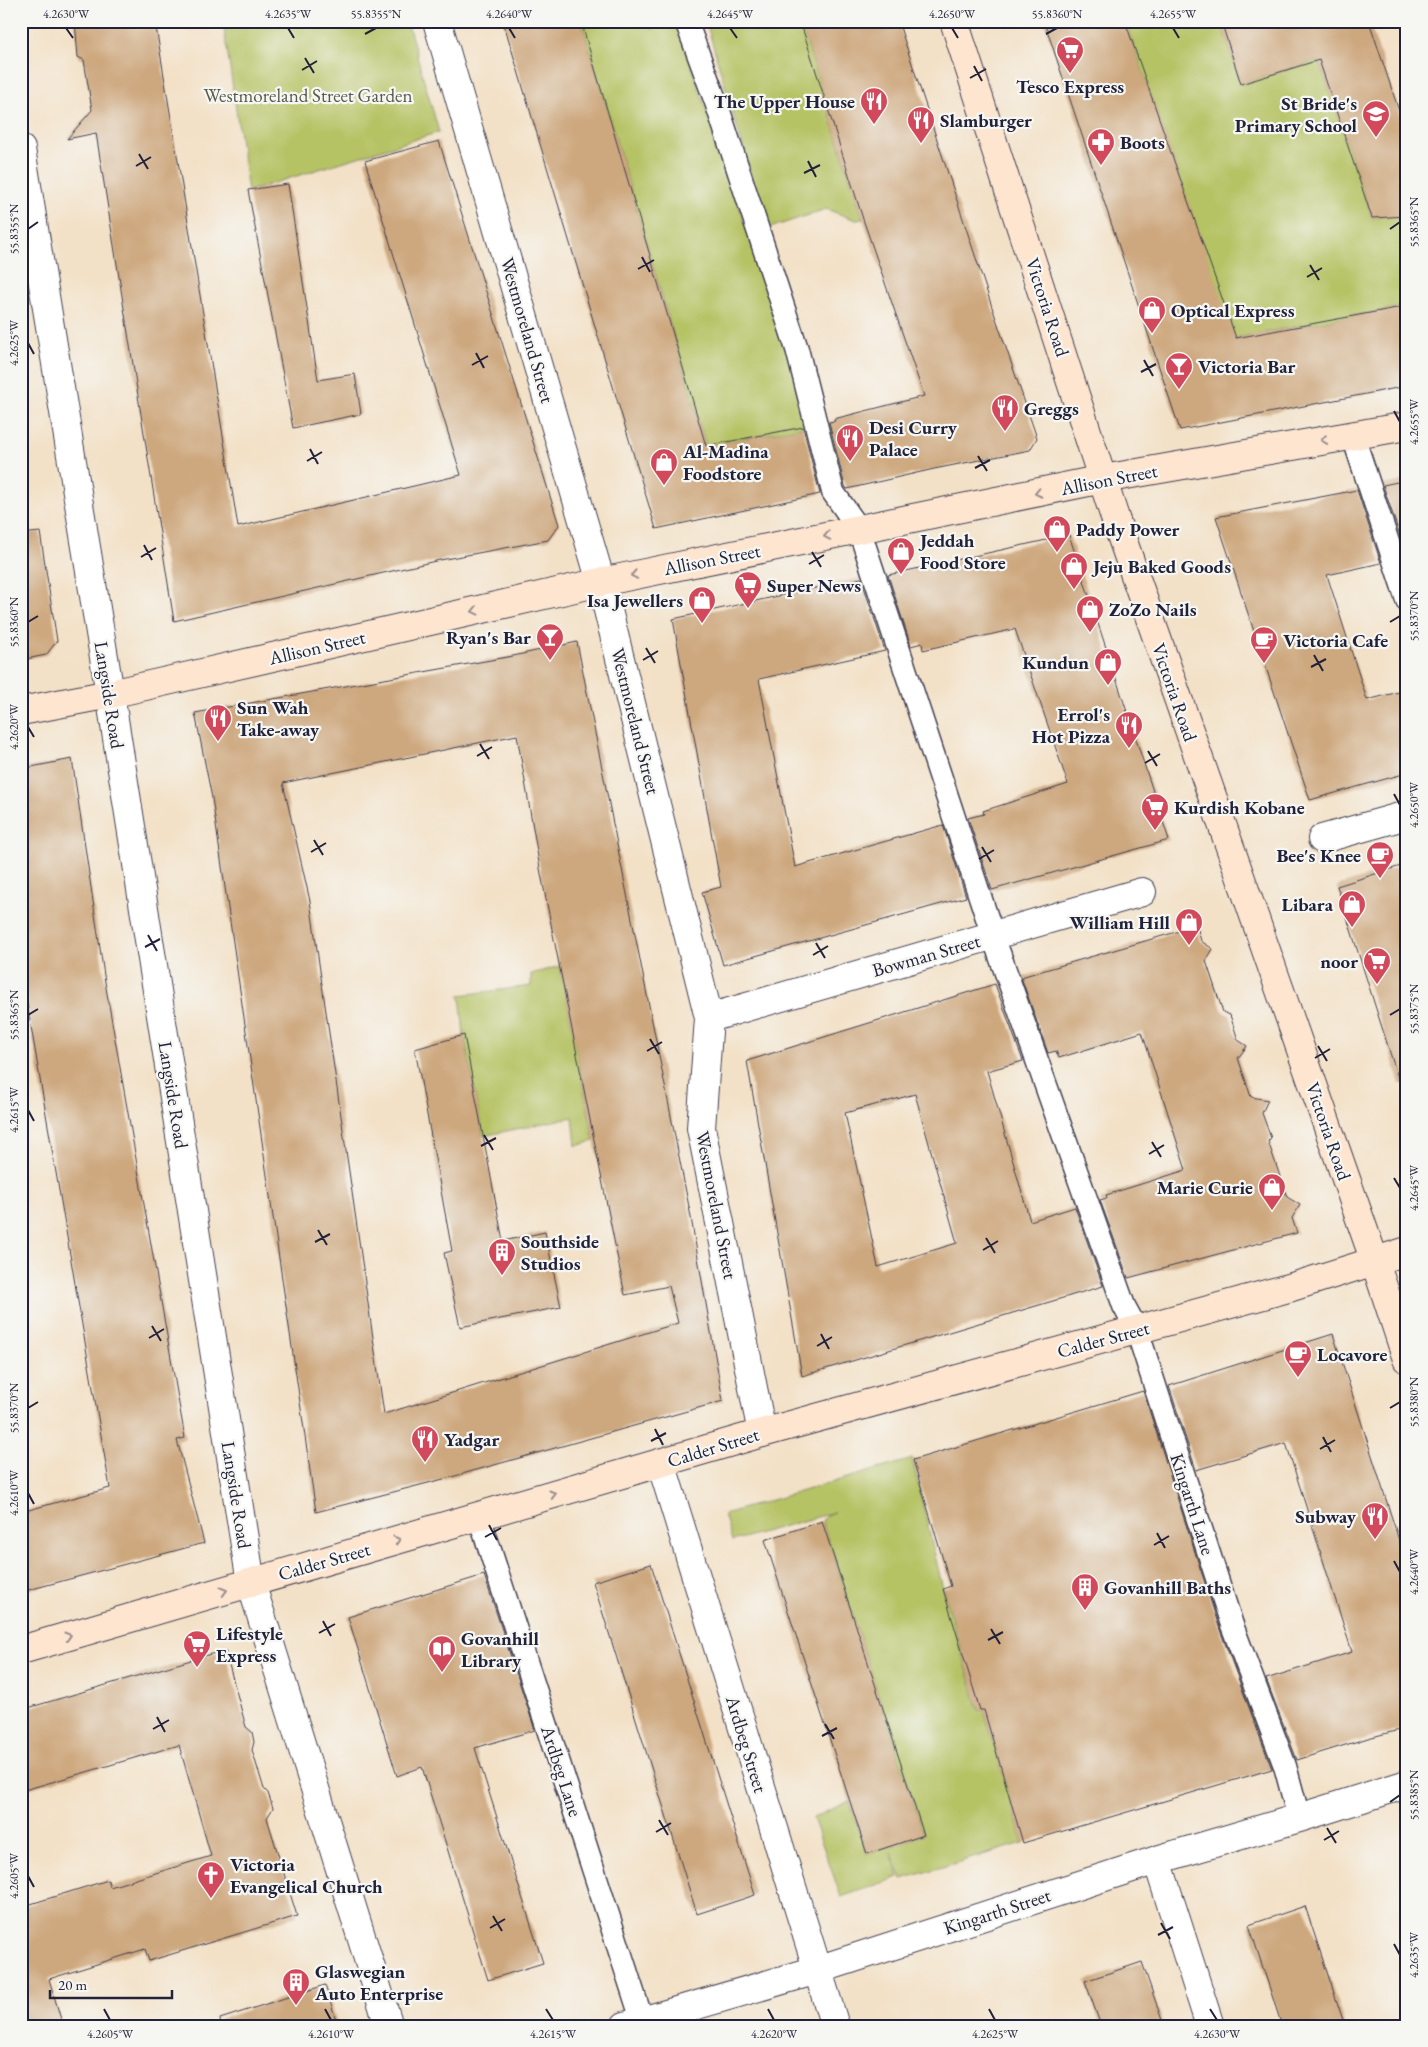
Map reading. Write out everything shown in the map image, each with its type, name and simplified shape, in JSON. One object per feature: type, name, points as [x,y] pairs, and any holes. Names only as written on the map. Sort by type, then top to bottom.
[{"type":"street","name":"Westmoreland Street","points":[[437,21],[601,582],[709,1018],[701,1128],[762,1433]]},
{"type":"street","name":"Victoria Road","points":[[954,21],[1103,479],[1407,1359]]},
{"type":"street","name":"Langside Road","points":[[21,149],[110,694],[251,1583],[388,2026]]},
{"type":"street","name":"Allison Street","points":[[21,711],[110,694],[601,582],[1103,479],[1407,426]]},
{"type":"street","points":[[1322,839],[1407,815]]},
{"type":"street","name":"Bowman Street","points":[[709,1018],[1142,892]]},
{"type":"street","name":"Calder Street","points":[[21,1650],[762,1433],[1137,1330],[1375,1262],[1407,1251]]},
{"type":"street","name":"Ardbeg Street","points":[[660,1463],[835,2026]]},
{"type":"street","name":"Kingarth Street","points":[[638,2024],[817,1970],[1157,1860],[1407,1784]]},
{"type":"street","points":[[1157,1860],[1210,2026]]},
{"type":"lane","name":"Kingarth Lane","points":[[686,21],[717,105],[797,349],[833,492],[859,529],[994,936],[1124,1306],[1137,1330],[1232,1626],[1284,1766],[1299,1818]]},
{"type":"lane","points":[[1353,436],[1407,600]]},
{"type":"lane","name":"Ardbeg Lane","points":[[479,1516],[638,2024]]},
{"type":"green space","name":"Westmoreland Street Garden","points":[[223,21],[407,21],[439,132],[248,191]]},
{"type":"green space","points":[[591,21],[642,21],[652,29],[677,23],[813,425],[706,446],[582,24]]},
{"type":"green space","points":[[720,21],[800,21],[863,219],[856,220],[826,209],[767,229],[707,25]]},
{"type":"green space","points":[[1125,21],[1221,21],[1241,84],[1319,60],[1372,218],[1407,215],[1407,306],[1235,338]]},
{"type":"green space","points":[[560,966],[594,1141],[576,1146],[573,1117],[483,1136],[464,1035],[460,995],[531,986],[531,974]]},
{"type":"green space","points":[[912,1459],[943,1589],[979,1710],[984,1710],[1023,1843],[902,1879],[891,1852],[899,1877],[841,1897],[813,1818],[849,1801],[867,1854],[924,1835],[822,1521],[827,1514],[732,1541],[724,1514]]},
{"type":"building","points":[[75,21],[155,21],[238,527],[461,475],[365,161],[439,141],[559,525],[548,540],[440,560],[174,621],[96,133],[67,139],[92,110],[84,60],[78,57]]},
{"type":"building","points":[[503,21],[581,21],[706,446],[803,427],[820,494],[656,529]]},
{"type":"building","points":[[800,21],[898,21],[1037,438],[1030,450],[847,489],[845,486],[829,422],[835,421],[834,419],[924,396],[863,219]]},
{"type":"building","points":[[1044,21],[1125,21],[1236,338],[1407,306],[1407,386],[1180,430]]},
{"type":"building","name":"St Bride's Primary School","points":[[1221,21],[1369,21],[1407,135],[1407,216],[1372,218],[1319,60],[1241,84]]},
{"type":"building","points":[[288,184],[318,380],[355,374],[361,414],[293,428],[248,190]]},
{"type":"building","points":[[1407,480],[1407,557],[1383,485]]},
{"type":"building","points":[[1357,490],[1381,563],[1327,575],[1367,700],[1407,690],[1407,773],[1310,800],[1216,517]]},
{"type":"building","points":[[40,532],[57,641],[46,655],[21,660],[21,534]]},
{"type":"building","points":[[1069,535],[1169,840],[992,890],[968,818],[984,814],[983,811],[1068,784],[1015,629],[923,650],[922,643],[911,646],[888,575]]},
{"type":"building","points":[[861,578],[885,651],[759,679],[795,867],[943,825],[966,897],[723,965],[702,892],[721,887],[673,619]]},
{"type":"building","points":[[577,642],[690,1212],[723,1401],[455,1476],[316,1512],[212,798],[195,713],[513,656]],"holes":[[[517,735],[541,874],[625,1295],[669,1286],[678,1323],[384,1414],[310,901],[283,783]]]},
{"type":"building","points":[[72,759],[105,982],[185,1438],[177,1440],[204,1543],[21,1592],[21,1512],[110,1488],[21,968],[21,769]]},
{"type":"building","points":[[1407,864],[1407,1083],[1400,1084],[1337,886]]},
{"type":"building","points":[[1197,926],[1201,941],[1213,949],[1206,961],[1223,1012],[1230,1015],[1238,1040],[1247,1046],[1238,1058],[1251,1097],[1268,1100],[1262,1113],[1271,1138],[1268,1141],[1287,1197],[1300,1205],[1292,1218],[1297,1233],[1128,1278],[1100,1200],[1107,1198],[1106,1195],[1186,1170],[1142,1032],[1059,1058],[1056,1051],[1048,1053],[1021,977]]},
{"type":"building","points":[[995,984],[1023,1061],[987,1071],[1030,1221],[1075,1207],[1103,1286],[802,1376],[747,1061]],"holes":[[[915,1094],[957,1243],[878,1267],[845,1113]]]},
{"type":"building","points":[[464,1035],[503,1241],[545,1232],[561,1307],[460,1327],[444,1253],[452,1251],[415,1049]]},
{"type":"building","points":[[1333,1334],[1407,1565],[1407,1728],[1297,1760],[1266,1679],[1352,1652],[1286,1443],[1196,1470],[1169,1386]]},
{"type":"building","name":"Govanhill Baths","points":[[1143,1391],[1220,1630],[1272,1769],[1023,1843],[984,1710],[980,1710],[943,1589],[951,1586],[913,1460]]},
{"type":"building","points":[[822,1521],[924,1835],[867,1854],[765,1540]]},
{"type":"building","points":[[651,1564],[755,1895],[697,1914],[593,1582]]},
{"type":"building","name":"Govanhill Library","points":[[484,1575],[535,1730],[475,1748],[543,1963],[488,1980],[422,1767],[397,1776],[348,1617]]},
{"type":"building","points":[[225,1650],[246,1727],[252,1732],[254,1742],[252,1750],[264,1789],[268,1793],[273,1808],[267,1818],[297,1916],[149,1961],[145,1949],[49,1979],[63,2026],[21,2026],[21,1907],[108,1880],[110,1887],[211,1856],[179,1745],[21,1791],[21,1710]]},
{"type":"building","points":[[1305,1906],[1345,2026],[1282,2026],[1249,1925]]},
{"type":"building","points":[[1142,1962],[1164,2026],[1101,2026],[1085,1981]]},
{"type":"building","name":"Glaswegian Auto Enterprise","points":[[325,1985],[338,2026],[221,2026],[220,2019]]},
{"type":"place","name":"Tesco Express","points":[[1070,74]]},
{"type":"place","name":"The Upper House","points":[[874,125]]},
{"type":"place","name":"St Bride's Primary School","points":[[1376,138]]},
{"type":"place","name":"Slamburger","points":[[921,144]]},
{"type":"place","name":"Boots","points":[[1101,166]]},
{"type":"place","name":"Optical Express","points":[[1152,334]]},
{"type":"place","name":"Victoria Bar","points":[[1179,390]]},
{"type":"place","name":"Greggs","points":[[1005,432]]},
{"type":"place","name":"Desi Curry Palace","points":[[850,462]]},
{"type":"place","name":"Al-Madina Foodstore","points":[[664,486]]},
{"type":"place","name":"Paddy Power","points":[[1057,553]]},
{"type":"place","name":"Jeddah Food Store","points":[[901,575]]},
{"type":"place","name":"Jeju Baked Goods","points":[[1074,590]]},
{"type":"place","name":"Super News","points":[[748,609]]},
{"type":"place","name":"Isa Jewellers","points":[[702,624]]},
{"type":"place","name":"ZoZo Nails","points":[[1090,633]]},
{"type":"place","name":"Ryan's Bar","points":[[550,661]]},
{"type":"place","name":"Victoria Cafe","points":[[1264,664]]},
{"type":"place","name":"Kundun","points":[[1108,686]]},
{"type":"place","name":"Sun Wah Take-away","points":[[218,742]]},
{"type":"place","name":"Errol's Hot Pizza","points":[[1129,749]]},
{"type":"place","name":"Kurdish Kobane","points":[[1155,831]]},
{"type":"place","name":"Bee's Knee","points":[[1380,879]]},
{"type":"place","name":"Libara","points":[[1352,928]]},
{"type":"place","name":"William Hill","points":[[1189,946]]},
{"type":"place","name":"noor","points":[[1377,985]]},
{"type":"place","name":"Marie Curie","points":[[1272,1211]]},
{"type":"place","name":"Southside Studios","points":[[502,1276]]},
{"type":"place","name":"Locavore","points":[[1298,1378]]},
{"type":"place","name":"Yadgar","points":[[425,1463]]},
{"type":"place","name":"Subway","points":[[1375,1540]]},
{"type":"place","name":"Govanhill Baths","points":[[1085,1611]]},
{"type":"place","name":"Lifestyle Express","points":[[197,1668]]},
{"type":"place","name":"Govanhill Library","points":[[442,1673]]},
{"type":"place","name":"Victoria Evangelical Church","points":[[211,1899]]},
{"type":"place","name":"Glaswegian Auto Enterprise","points":[[296,2006]]}]
